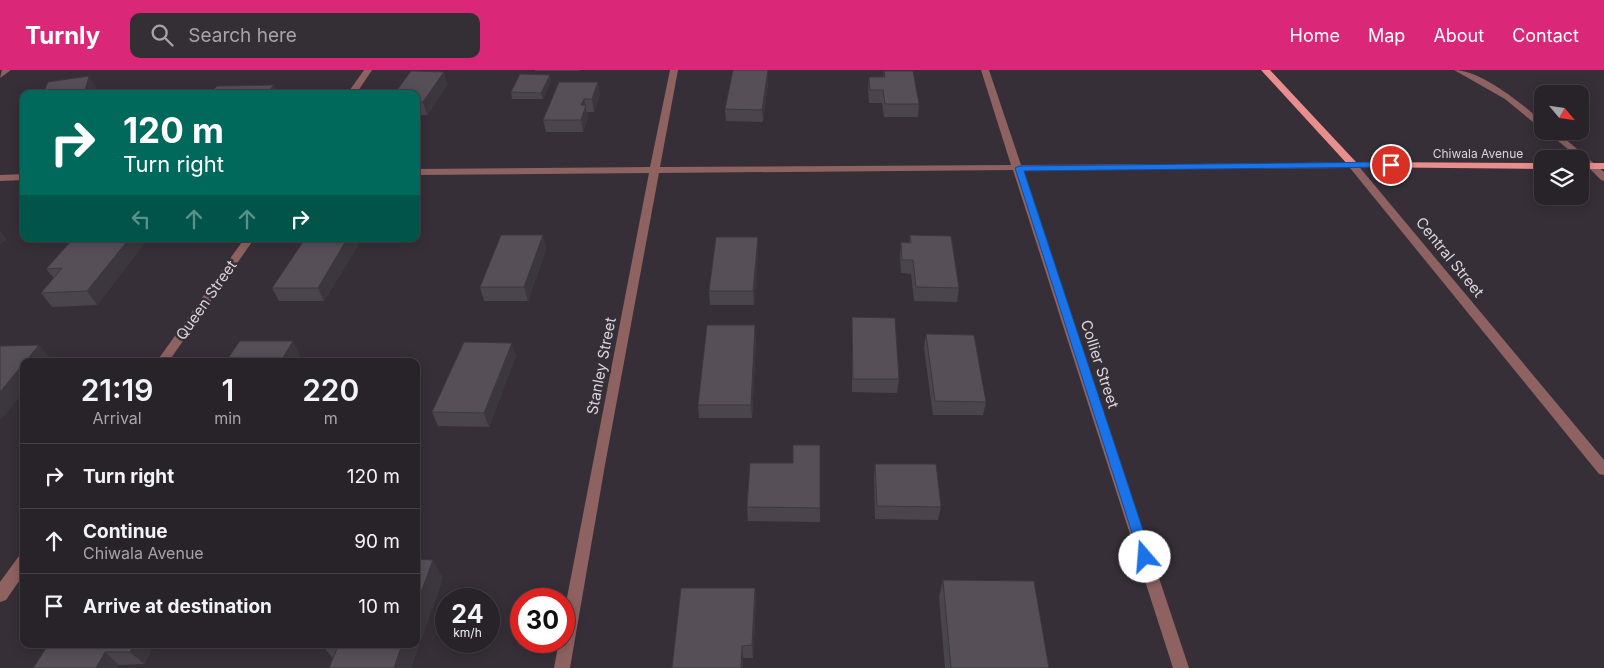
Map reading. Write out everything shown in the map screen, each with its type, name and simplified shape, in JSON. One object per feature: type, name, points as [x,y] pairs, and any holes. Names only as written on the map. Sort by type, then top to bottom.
[{"type":"main road","name":"Central Street","points":[[1265,70],[1353,164]]},
{"type":"main road","name":"Chiwala Avenue","points":[[1353,164],[1534,166]]},
{"type":"main road","points":[[1589,166],[1604,166]]},
{"type":"street","points":[[0,75],[7,70]]},
{"type":"street","points":[[354,90],[368,70]]},
{"type":"street","name":"Stanley Street","points":[[562,668],[598,464],[674,70]]},
{"type":"street","name":"Collier Street","points":[[985,70],[1019,168],[1182,668]]},
{"type":"street","points":[[1458,70],[1508,97],[1534,118]]},
{"type":"street","points":[[1561,140],[1593,166],[1604,178]]},
{"type":"street","points":[[420,172],[655,172],[1353,164]]},
{"type":"street","name":"Central Street","points":[[1353,164],[1604,470]]},
{"type":"street","points":[[0,178],[20,178]]},
{"type":"street","name":"Queen Street","points":[[165,358],[247,242]]},
{"type":"street","points":[[0,594],[20,566]]},
{"type":"building","points":[[733,70],[768,70],[762,110],[725,109]]},
{"type":"building","points":[[411,71],[444,72],[423,102],[420,102],[420,90],[397,90]]},
{"type":"building","points":[[884,71],[913,71],[919,104],[885,104],[883,90],[870,90],[869,77],[885,77]]},
{"type":"building","points":[[520,74],[550,75],[541,93],[511,92]]},
{"type":"building","points":[[89,76],[85,90],[45,90],[48,82]]},
{"type":"building","points":[[559,82],[598,82],[592,99],[584,99],[581,105],[586,105],[581,120],[543,120]]},
{"type":"building","points":[[274,85],[270,90],[213,90],[217,86]]},
{"type":"building","points":[[501,235],[543,235],[524,287],[480,287]]},
{"type":"building","points":[[910,235],[951,236],[959,288],[916,287],[913,260],[902,260],[901,242],[911,243]]},
{"type":"building","points":[[716,237],[758,237],[753,291],[709,291]]},
{"type":"building","points":[[70,242],[127,242],[87,291],[41,293],[62,268],[46,269]]},
{"type":"building","points":[[303,242],[345,242],[318,288],[272,288]]},
{"type":"building","points":[[852,317],[895,318],[899,379],[853,379]]},
{"type":"building","points":[[707,325],[755,325],[751,405],[698,405]]},
{"type":"building","points":[[926,334],[974,335],[986,402],[935,401]]},
{"type":"building","points":[[240,341],[293,341],[283,358],[228,358]]},
{"type":"building","points":[[464,342],[512,343],[484,413],[432,412]]},
{"type":"building","points":[[39,345],[28,358],[20,358],[20,368],[0,392],[0,346]]},
{"type":"building","points":[[793,445],[820,445],[820,508],[747,507],[750,463],[793,463]]},
{"type":"building","points":[[875,464],[936,464],[941,507],[877,506]]},
{"type":"building","points":[[420,559],[433,560],[420,595]]},
{"type":"building","points":[[943,580],[1034,581],[1049,668],[951,668]]},
{"type":"building","points":[[681,588],[755,588],[752,645],[742,646],[741,668],[672,668]]},
{"type":"building","points":[[46,648],[132,648],[130,652],[105,652],[96,668],[33,668]]},
{"type":"building","points":[[337,648],[401,648],[394,668],[329,668]]},
{"type":"route","points":[[1145,557],[1019,168],[1391,165]]}]
